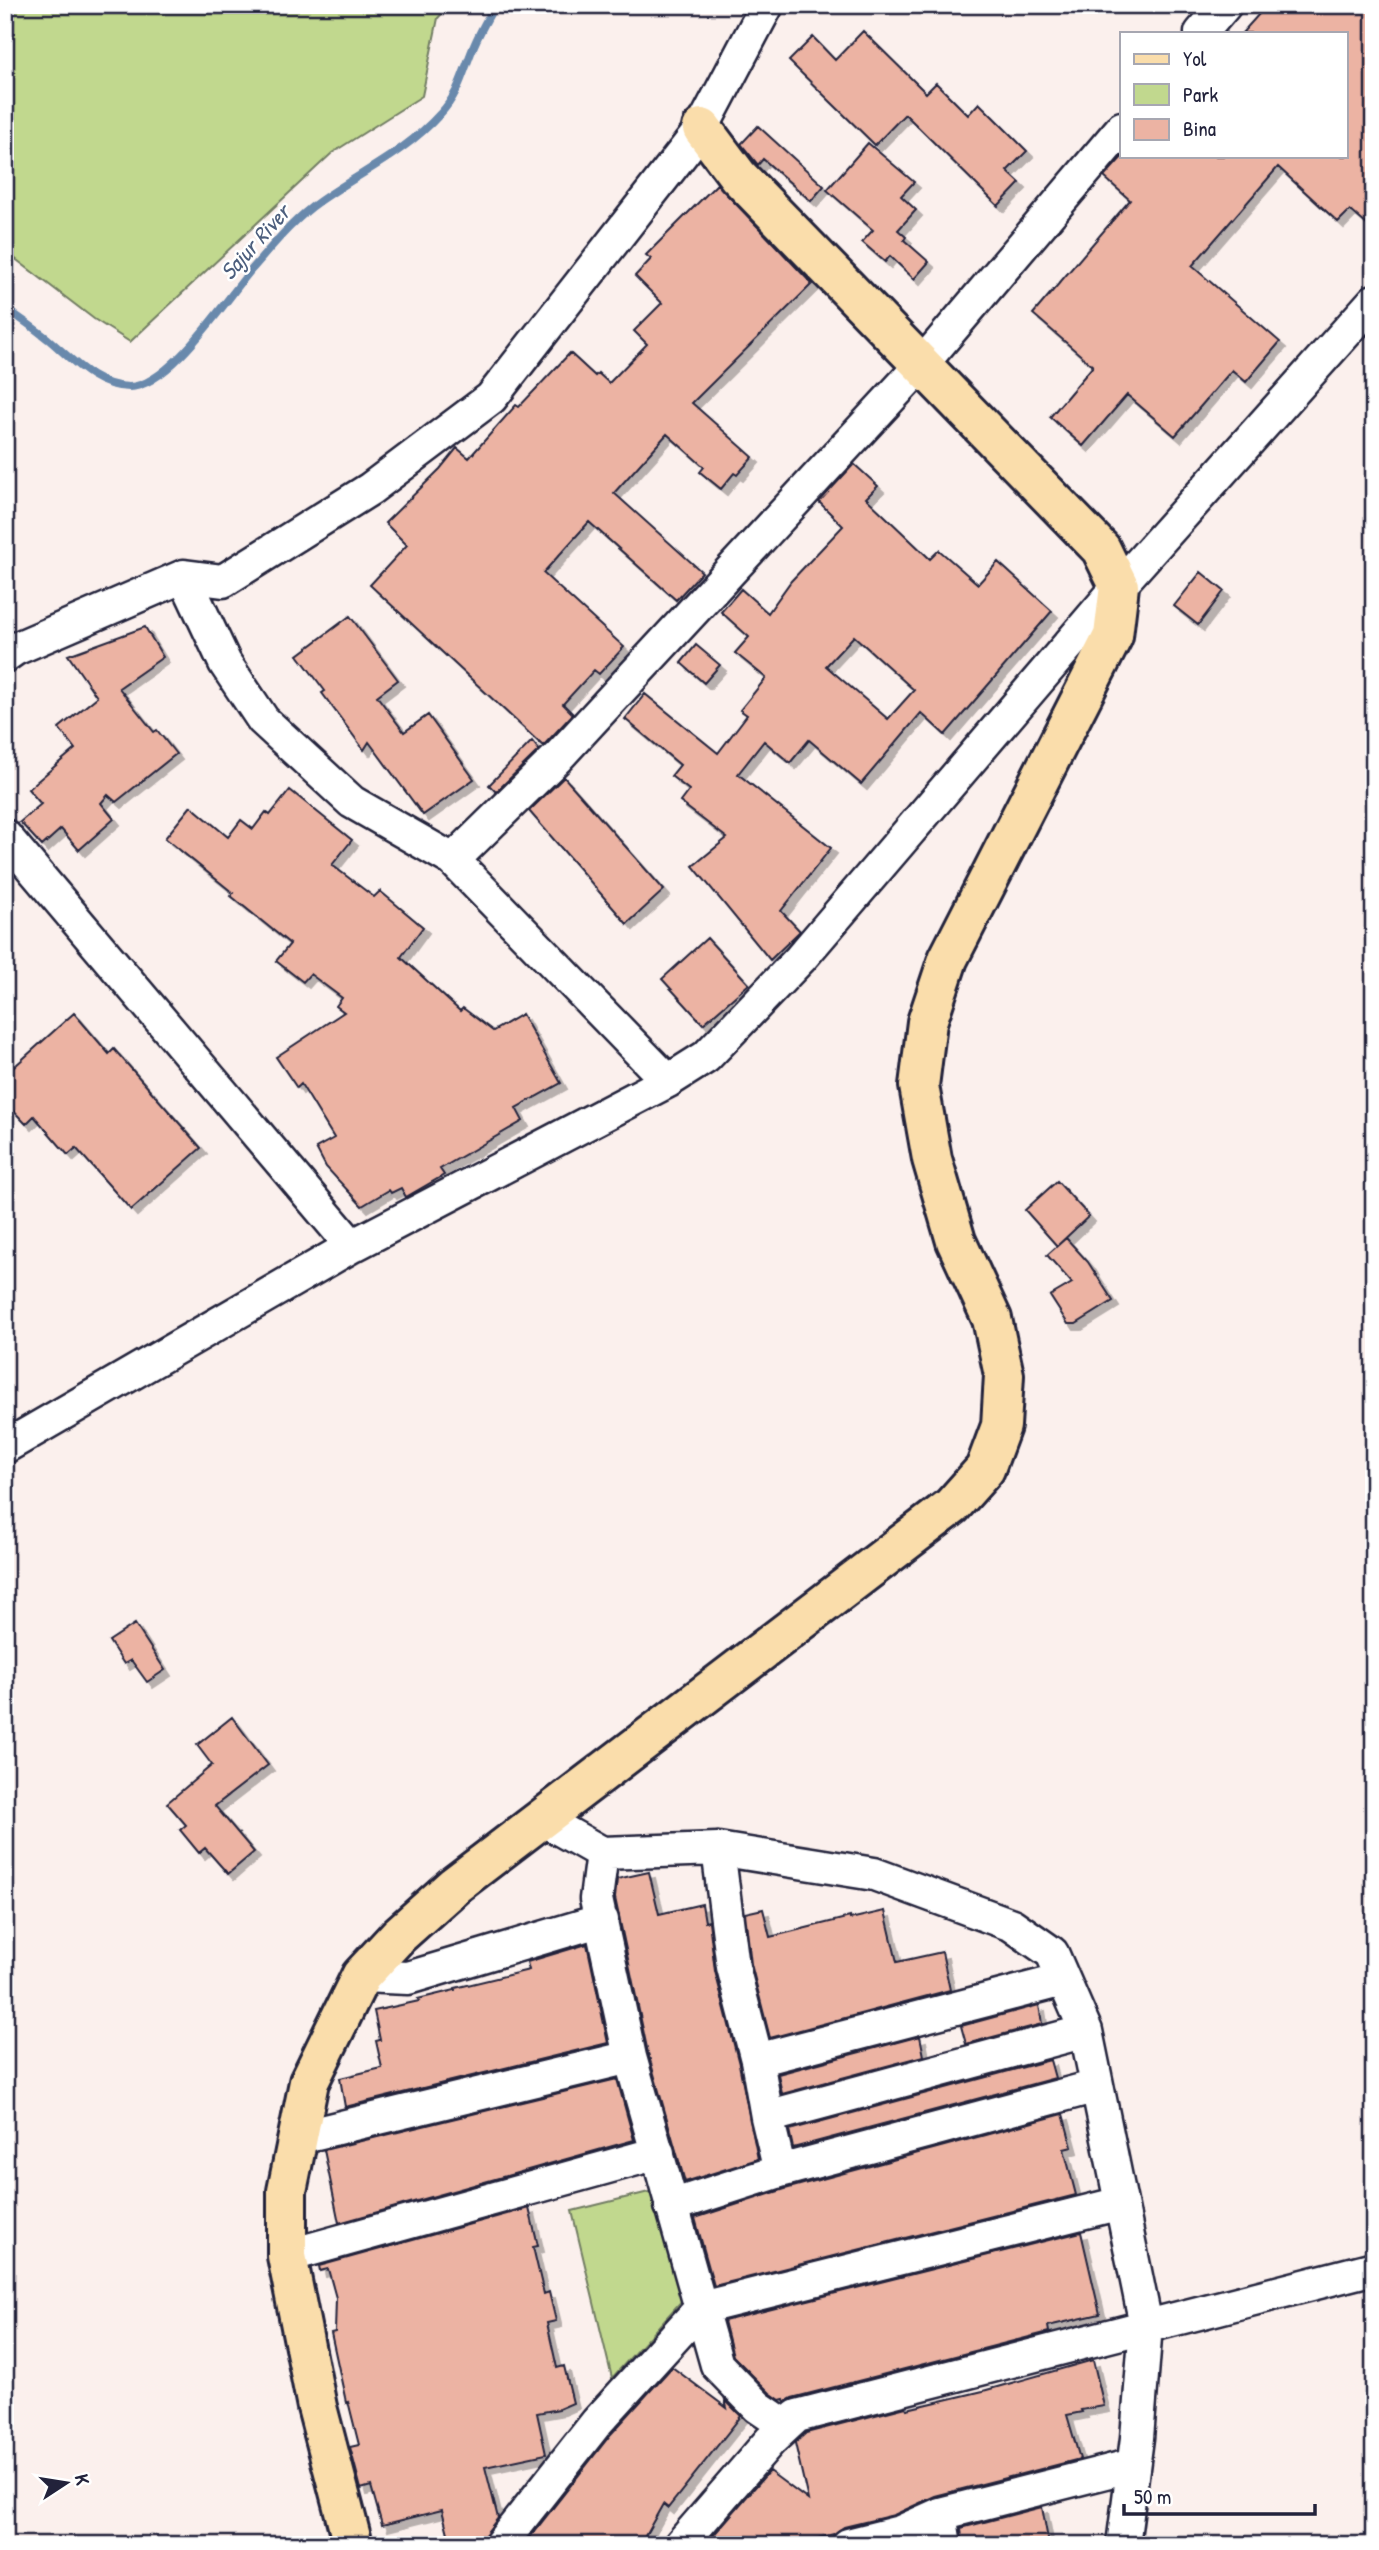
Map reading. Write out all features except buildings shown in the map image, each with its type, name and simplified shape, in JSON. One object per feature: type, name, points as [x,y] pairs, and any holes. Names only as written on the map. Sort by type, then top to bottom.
[{"type":"main road","points":[[353,2545],[317,2407],[288,2256],[287,2192],[309,2082],[361,1976],[399,1935],[455,1885],[952,1506],[985,1469],[1001,1426],[1004,1375],[992,1319],[956,1241],[932,1159],[919,1086],[927,1022],[948,959],[1112,636],[1119,586],[1101,549],[738,176],[702,128]]},
{"type":"street","points":[[5,656],[39,638],[184,576],[223,580],[370,489],[491,398],[702,128],[767,5]]},
{"type":"street","points":[[1202,32],[1225,5]]},
{"type":"street","points":[[453,860],[568,747],[922,364],[1120,130]]},
{"type":"street","points":[[5,1447],[352,1246],[668,1080],[706,1057],[800,959],[1119,586],[1374,300]]},
{"type":"street","points":[[184,576],[225,663],[263,720],[352,802],[453,860],[668,1080]]},
{"type":"street","points":[[5,836],[352,1246]]},
{"type":"street","points":[[542,1819],[602,1853],[718,1849],[874,1874],[1012,1925],[1052,1954],[1086,2031],[1146,2325],[1123,2545]]},
{"type":"street","points":[[718,1849],[733,1967],[757,2060],[780,2171]]},
{"type":"street","points":[[602,1853],[596,1899],[630,2057],[717,2365],[758,2407],[786,2426]]},
{"type":"street","points":[[361,1976],[408,1978],[602,1920]]},
{"type":"street","points":[[757,2060],[1063,1980]]},
{"type":"street","points":[[767,2117],[1086,2031]]},
{"type":"street","points":[[296,2138],[630,2057]]},
{"type":"street","points":[[671,2206],[780,2171],[1097,2086]]},
{"type":"street","points":[[288,2256],[658,2153]]},
{"type":"street","points":[[500,2545],[597,2422],[701,2308],[1121,2203]]},
{"type":"street","points":[[680,2545],[770,2441],[797,2416],[1374,2268]]},
{"type":"street","points":[[848,2545],[900,2532],[940,2514],[1133,2465]]},
{"type":"street","points":[[940,2514],[945,2545]]},
{"type":"green space","points":[[5,5],[450,5],[438,18],[422,96],[332,153],[130,342],[94,319],[5,251]]},
{"type":"green space","points":[[661,2189],[686,2296],[612,2378],[572,2211]]},
{"type":"waterway","name":"Sajur River","points":[[5,308],[85,370],[105,382],[129,387],[145,383],[162,373],[196,339],[252,269],[301,216],[413,140],[440,114],[456,91],[475,42],[495,5]]}]
